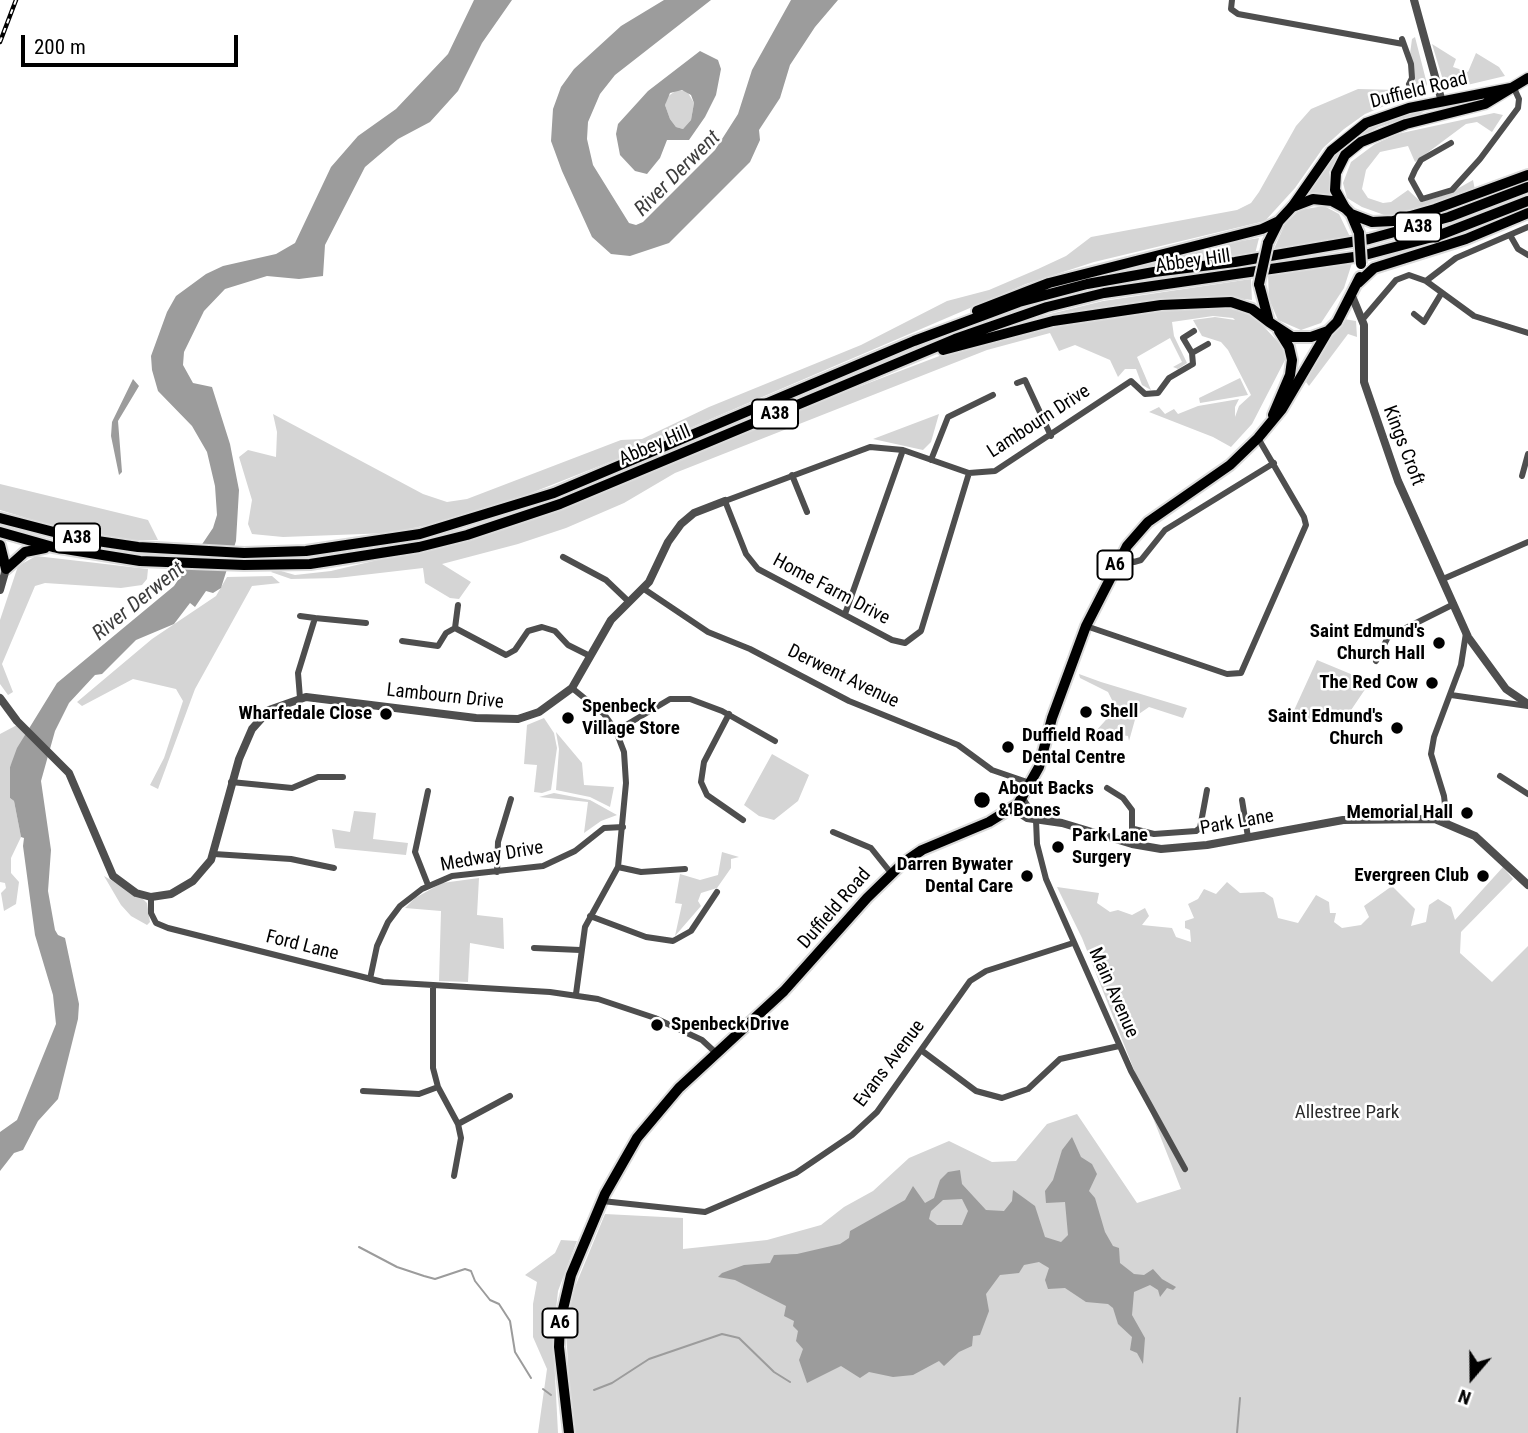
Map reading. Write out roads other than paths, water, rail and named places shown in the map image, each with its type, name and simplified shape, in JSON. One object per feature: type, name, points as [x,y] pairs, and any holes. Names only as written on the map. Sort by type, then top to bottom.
[{"type":"highway","points":[[1292,207],[1307,200],[1321,199],[1372,222],[1393,221],[1447,205],[1528,175]]},
{"type":"highway","name":"Abbey Hill","points":[[0,532],[53,547],[156,561],[244,559],[420,534],[510,509],[603,473],[914,341],[1019,302],[1087,284],[1304,251],[1409,229],[1528,187]]},
{"type":"highway","name":"Abbey Hill","points":[[0,519],[78,538],[244,559],[310,564],[419,547],[516,520],[987,327],[1093,296],[1309,264],[1417,241],[1528,201]]},
{"type":"highway","name":"A6","points":[[1279,331],[1269,322],[1259,284],[1261,265],[1268,243],[1279,221],[1292,207]]},
{"type":"highway","name":"A6","points":[[1328,331],[1352,296],[1362,264],[1359,233],[1348,211]]},
{"type":"highway","points":[[1358,283],[1374,268],[1466,239],[1528,213]]},
{"type":"highway","points":[[914,341],[990,305],[1049,282],[1262,229],[1279,221]]},
{"type":"highway","points":[[910,358],[1053,321],[1161,304],[1231,302],[1252,309],[1269,322]]},
{"type":"highway","points":[[1279,331],[1299,338],[1315,337],[1328,331]]},
{"type":"highway","name":"Duffield Road","points":[[1271,421],[1292,368],[1291,352],[1279,331]]},
{"type":"highway","name":"Duffield Road","points":[[569,1433],[559,1347],[560,1322],[571,1275],[602,1201],[628,1152],[650,1121],[715,1052],[803,972],[891,873],[922,850],[989,822],[1013,809],[1022,799],[1032,784],[1086,626],[1121,556],[1147,522],[1230,465],[1258,438],[1282,409],[1328,331]]},
{"type":"highway","points":[[0,545],[6,569],[25,552],[53,547]]},
{"type":"main road","name":"Duffield Road","points":[[1348,211],[1334,180],[1345,155],[1362,142],[1384,130],[1493,101],[1528,78]]},
{"type":"main road","name":"Duffield Road","points":[[1292,207],[1331,151],[1355,130],[1397,111],[1512,87]]},
{"type":"street","points":[[1232,0],[1231,9],[1238,14],[1402,41],[1411,64],[1412,78],[1409,84]]},
{"type":"street","points":[[1414,0],[1442,102],[1436,116]]},
{"type":"street","points":[[1451,143],[1421,160],[1415,170],[1411,179],[1422,199],[1452,190],[1480,159],[1518,108],[1519,99],[1512,87]]},
{"type":"street","points":[[1442,102],[1459,111]]},
{"type":"street","points":[[1426,281],[1455,258],[1528,227]]},
{"type":"street","points":[[1510,236],[1518,249],[1528,255]]},
{"type":"street","points":[[1340,317],[1351,315],[1362,319],[1396,280],[1409,275],[1426,281],[1441,295],[1474,316],[1528,333]]},
{"type":"street","points":[[1414,314],[1424,322],[1441,295]]},
{"type":"street","name":"Kings Croft","points":[[1352,296],[1362,319],[1363,371],[1368,398],[1398,481],[1466,633],[1506,689],[1528,705]]},
{"type":"street","points":[[1194,331],[1183,338],[1192,354],[1208,344]]},
{"type":"street","name":"Lambourn Drive","points":[[151,897],[183,889],[204,870],[214,854],[231,782],[252,729],[269,710],[300,698],[325,698],[467,717],[518,719],[549,707],[572,688],[611,620],[628,601],[644,589],[681,524],[694,513],[860,449],[880,446],[903,450],[969,473],[983,474],[1006,466],[1131,381],[1141,392],[1155,395],[1172,375],[1191,366],[1192,354]]},
{"type":"street","points":[[1017,383],[1025,380],[1051,436]]},
{"type":"street","points":[[931,460],[948,417],[993,395]]},
{"type":"street","points":[[978,402],[982,409]]},
{"type":"street","points":[[1086,626],[1227,674],[1238,676],[1241,673],[1306,526],[1258,438]]},
{"type":"street","points":[[845,614],[903,450]]},
{"type":"street","points":[[1522,476],[1528,454]]},
{"type":"street","points":[[1121,556],[1134,562],[1141,560],[1165,530],[1274,463]]},
{"type":"street","name":"Home Farm Drive","points":[[725,501],[753,564],[905,643],[918,637],[969,473]]},
{"type":"street","points":[[792,475],[807,512]]},
{"type":"street","points":[[1443,579],[1528,542]]},
{"type":"street","points":[[563,557],[606,580],[628,601]]},
{"type":"street","points":[[0,590],[6,569]]},
{"type":"street","name":"Derwent Avenue","points":[[644,589],[708,632],[750,649],[849,701],[958,745],[992,769],[1032,784]]},
{"type":"street","points":[[1376,661],[1388,637],[1454,604]]},
{"type":"street","points":[[455,628],[458,605]]},
{"type":"street","points":[[300,616],[366,623]]},
{"type":"street","points":[[300,698],[298,673],[315,618]]},
{"type":"street","points":[[455,628],[506,655],[515,650],[528,631],[537,627],[548,628],[568,645],[590,656]]},
{"type":"street","points":[[402,642],[438,646],[446,633],[455,628]]},
{"type":"street","points":[[1466,633],[1465,649],[1434,737],[1431,754],[1444,796],[1447,822],[1478,839],[1528,885]]},
{"type":"street","points":[[572,688],[604,714],[617,731],[624,752],[625,773],[618,867],[590,916],[580,950],[576,995]]},
{"type":"street","points":[[1451,695],[1528,705]]},
{"type":"street","points":[[0,698],[17,721],[57,758],[73,780],[113,876],[136,893],[151,897]]},
{"type":"street","points":[[617,731],[670,699],[690,699],[729,714],[775,741]]},
{"type":"street","points":[[729,714],[704,762],[701,782],[706,795],[743,820]]},
{"type":"street","points":[[1500,776],[1528,794]]},
{"type":"street","points":[[231,782],[286,789],[299,787],[318,777],[343,777]]},
{"type":"street","points":[[1107,788],[1128,804],[1134,817],[1132,844]]},
{"type":"street","points":[[1134,829],[1154,834],[1196,831],[1200,828],[1207,790]]},
{"type":"street","points":[[428,791],[415,852],[428,886]]},
{"type":"street","points":[[497,872],[498,842],[511,799]]},
{"type":"street","points":[[1022,799],[1036,820]]},
{"type":"street","points":[[1242,800],[1248,837]]},
{"type":"street","name":"Park Lane","points":[[1013,809],[1023,817],[1062,823],[1132,844],[1182,848],[1365,818],[1428,818],[1447,822]]},
{"type":"street","name":"Main Avenue","points":[[1036,820],[1037,844],[1045,877],[1073,943],[1119,1046],[1185,1169]]},
{"type":"street","name":"Medway Drive","points":[[370,979],[377,946],[388,922],[400,906],[428,886],[452,876],[555,862],[575,851],[599,830],[623,827]]},
{"type":"street","points":[[833,832],[871,848],[891,873]]},
{"type":"street","points":[[214,854],[291,859],[334,867]]},
{"type":"street","points":[[674,859],[676,870]]},
{"type":"street","points":[[618,867],[641,872],[685,869]]},
{"type":"street","points":[[590,916],[646,937],[673,941],[691,930],[717,892]]},
{"type":"street","points":[[706,894],[712,900]]},
{"type":"street","name":"Ford Lane","points":[[151,897],[151,913],[156,923],[168,928],[370,979],[433,986],[576,995],[622,1005],[702,1040],[715,1052]]},
{"type":"street","name":"Evans Avenue","points":[[602,1201],[705,1212],[779,1182],[852,1135],[877,1112],[974,978],[1073,943]]},
{"type":"street","points":[[534,948],[580,950]]},
{"type":"street","points":[[433,986],[432,1061],[439,1087],[458,1124],[460,1153],[454,1176]]},
{"type":"street","points":[[921,1050],[981,1095],[1003,1098],[1028,1089],[1060,1059],[1119,1046]]},
{"type":"street","points":[[363,1091],[419,1094],[439,1087]]},
{"type":"street","points":[[458,1124],[510,1096]]},
{"type":"waterway","points":[[359,1247],[397,1267],[435,1279],[465,1269],[471,1271],[475,1281],[490,1300],[499,1304],[510,1321],[515,1352],[531,1378]]},
{"type":"waterway","points":[[594,1390],[612,1383],[649,1359],[722,1334],[739,1338],[774,1372],[790,1382]]},
{"type":"waterway","points":[[543,1389],[551,1395]]},
{"type":"waterway","points":[[1237,1433],[1240,1398]]},
{"type":"railway","points":[[0,42],[16,0]]},
{"type":"place","name":"Saint Edmund's Church Hall","points":[[1439,643]]},
{"type":"place","name":"The Red Cow","points":[[1432,683]]},
{"type":"place","name":"Shell","points":[[1086,712]]},
{"type":"place","name":"Wharfedale Close","points":[[386,714]]},
{"type":"place","name":"Spenbeck Village Store","points":[[568,718]]},
{"type":"place","name":"Saint Edmund's Church","points":[[1397,728]]},
{"type":"place","name":"Duffield Road Dental Centre","points":[[1008,747]]},
{"type":"place","name":"About Backs & Bones","points":[[982,800]]},
{"type":"place","name":"Memorial Hall","points":[[1467,813]]},
{"type":"place","name":"Park Lane Surgery","points":[[1058,847]]},
{"type":"place","name":"Darren Bywater Dental Care","points":[[1027,876]]},
{"type":"place","name":"Evergreen Club","points":[[1483,876]]},
{"type":"place","name":"Spenbeck Drive","points":[[657,1025]]},
{"type":"water label","name":"River Derwent","points":[[678,174]]},
{"type":"water label","name":"River Derwent","points":[[139,602]]},
{"type":"park label","name":"Allestree Park","points":[[1347,1113]]}]
